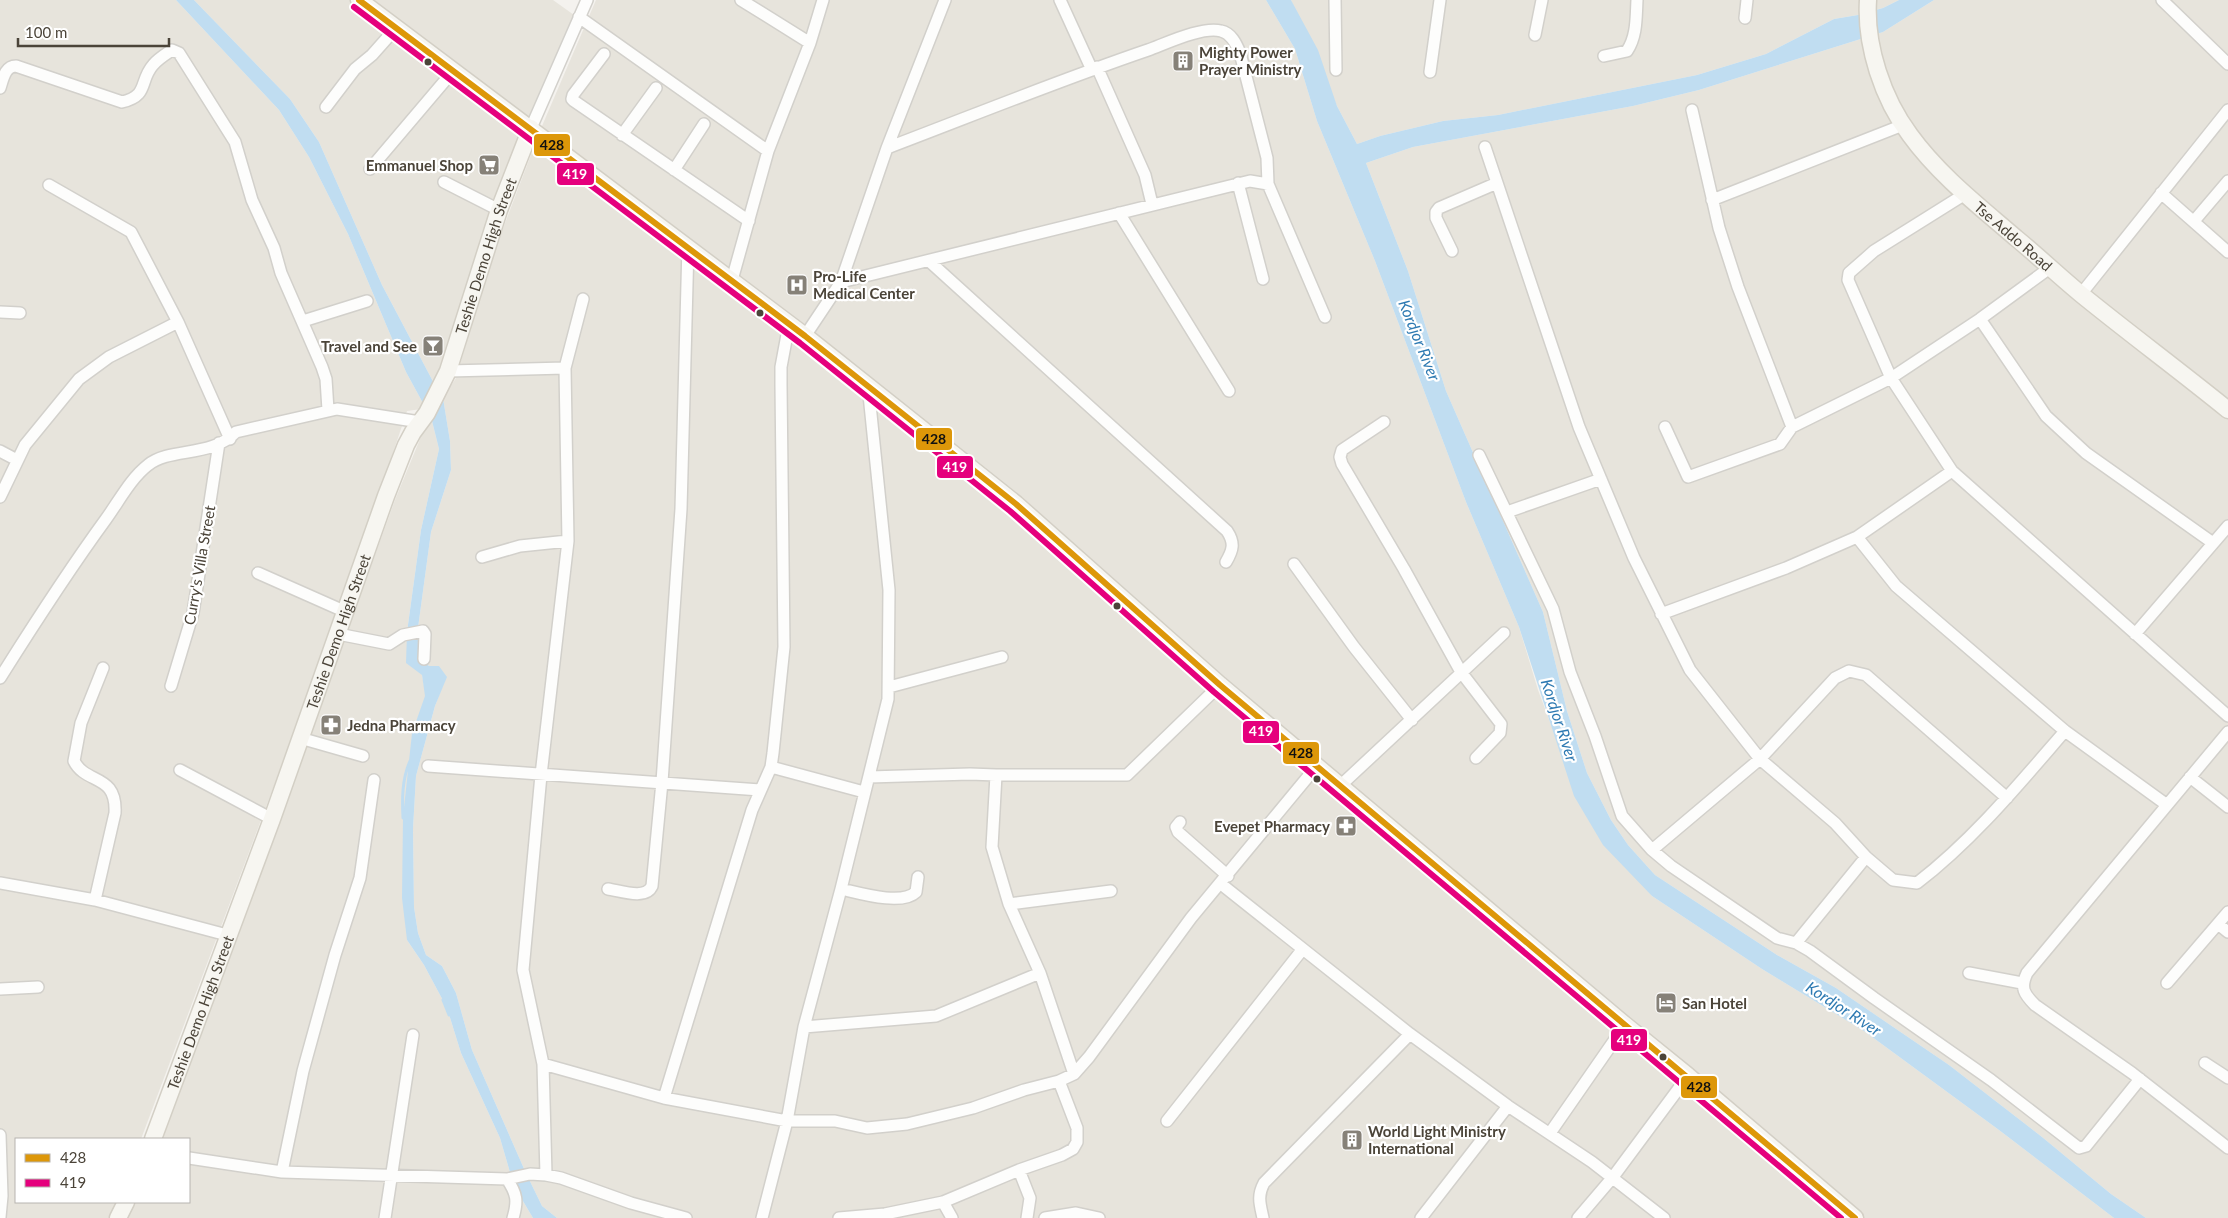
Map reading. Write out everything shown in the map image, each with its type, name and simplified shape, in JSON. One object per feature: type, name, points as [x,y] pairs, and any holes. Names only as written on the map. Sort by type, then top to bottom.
[{"type":"main road","points":[[359,0],[532,128],[791,325],[1016,504],[1220,685],[1855,1218]]},
{"type":"main road","name":"Tse Addo Road","points":[[1868,6],[1870,38],[1874,58],[1887,94],[1904,125],[1929,159],[1965,194],[2081,294],[2228,410]]},
{"type":"main road","name":"Teshie Demo High Street","points":[[153,1138],[227,935],[272,819],[386,496],[406,446],[437,394],[448,371],[499,210],[532,128]]},
{"type":"main road","points":[[118,1218],[126,1203]]},
{"type":"street","points":[[532,128],[587,0]]},
{"type":"street","points":[[741,0],[810,43]]},
{"type":"street","points":[[732,280],[768,151],[810,43],[823,0]]},
{"type":"street","points":[[805,336],[841,282],[887,148],[945,0]]},
{"type":"street","points":[[1335,0],[1336,70]]},
{"type":"street","points":[[1430,72],[1440,0]]},
{"type":"street","points":[[1535,35],[1542,0]]},
{"type":"street","points":[[1604,56],[1627,51],[1634,36],[1638,0]]},
{"type":"street","points":[[1745,18],[1747,0]]},
{"type":"street","points":[[2162,0],[2228,64]]},
{"type":"street","points":[[1064,1],[1094,69],[1145,175],[1152,204]]},
{"type":"street","points":[[579,16],[768,151]]},
{"type":"street","points":[[326,107],[355,69],[372,55],[396,28]]},
{"type":"street","points":[[887,148],[1094,69],[1193,34],[1209,30],[1220,30],[1228,34],[1240,53],[1267,158],[1268,184],[1325,317]]},
{"type":"street","points":[[0,88],[7,69],[11,66],[16,66],[122,102],[132,100],[140,95],[152,65],[172,50],[180,53],[235,142],[252,200],[274,248],[281,273],[326,379],[328,410]]},
{"type":"street","points":[[604,54],[572,99],[749,220]]},
{"type":"street","points":[[370,169],[454,70]]},
{"type":"street","points":[[622,134],[656,88]]},
{"type":"street","points":[[1692,110],[1719,228],[1738,287],[1792,427]]},
{"type":"street","points":[[2081,294],[2228,110]]},
{"type":"street","points":[[674,170],[704,124]]},
{"type":"street","points":[[1712,200],[1904,125]]},
{"type":"street","points":[[1485,147],[1579,428],[1660,614],[1690,670],[1760,759],[1835,823],[1866,857],[1893,880],[1917,883],[1946,860],[2007,798],[2065,731]]},
{"type":"street","points":[[841,282],[1238,183],[1250,181],[1268,184]]},
{"type":"street","points":[[2194,222],[2228,181]]},
{"type":"street","points":[[444,182],[499,210]]},
{"type":"street","points":[[1238,183],[1263,279]]},
{"type":"street","points":[[1452,250],[1436,218],[1436,212],[1439,208],[1497,183]]},
{"type":"street","points":[[49,185],[131,232],[178,322],[209,388],[224,441]]},
{"type":"street","points":[[2161,193],[2228,252]]},
{"type":"street","points":[[1965,194],[1874,251],[1849,273],[1848,280],[1891,378],[1952,471],[2228,716]]},
{"type":"street","points":[[1119,213],[1228,391]]},
{"type":"street","points":[[608,889],[644,894],[651,890],[662,782],[681,509],[688,246]]},
{"type":"street","points":[[929,261],[1227,531],[1234,545],[1226,562]]},
{"type":"street","points":[[1665,427],[1688,477],[1780,444],[1792,427],[1891,378],[2051,267]]},
{"type":"street","points":[[546,1175],[543,1064],[523,970],[540,775],[568,541],[565,368],[584,299]]},
{"type":"street","points":[[303,322],[367,301]]},
{"type":"street","points":[[0,312],[20,313]]},
{"type":"street","points":[[1980,318],[2046,416],[2086,453],[2213,544]]},
{"type":"street","points":[[0,497],[17,460],[31,438],[79,379],[109,357],[178,322]]},
{"type":"street","points":[[664,1098],[706,954],[752,810],[771,767],[784,647],[780,386],[789,324],[791,325]]},
{"type":"street","points":[[448,371],[565,368]]},
{"type":"street","points":[[762,1218],[788,1121],[804,1027],[841,890],[889,687],[889,590],[868,385]]},
{"type":"street","points":[[0,678],[65,575],[139,473],[156,458],[201,451],[224,441],[236,432],[337,408],[423,418]]},
{"type":"street","points":[[1384,422],[1342,450],[1340,457],[1342,464],[1404,569],[1461,672],[1502,724],[1500,733],[1476,758]]},
{"type":"street","name":"Curry's Villa Street","points":[[171,686],[193,613],[224,441]]},
{"type":"street","points":[[0,451],[17,460]]},
{"type":"street","points":[[1479,455],[1553,609],[1570,672],[1595,736],[1622,816],[1652,850],[1671,866],[1777,938],[1796,942],[1810,950],[1874,998],[1991,1080],[2079,1148],[2086,1146],[2140,1079]]},
{"type":"street","points":[[1660,614],[1786,568],[1857,537],[1952,471]]},
{"type":"street","points":[[1507,512],[1601,478]]},
{"type":"street","points":[[2135,634],[2228,526]]},
{"type":"street","points":[[1857,537],[1896,586],[2065,731],[2167,805]]},
{"type":"street","points":[[482,557],[520,546],[568,541]]},
{"type":"street","points":[[1294,564],[1354,647],[1412,720]]},
{"type":"street","points":[[258,573],[346,612]]},
{"type":"street","points":[[338,634],[389,644],[403,635],[419,632],[425,634],[424,658]]},
{"type":"street","points":[[1340,786],[1504,634]]},
{"type":"street","points":[[889,687],[1002,657]]},
{"type":"street","points":[[95,900],[116,802],[113,792],[102,782],[76,765],[74,761],[81,723],[102,668]]},
{"type":"street","points":[[1652,850],[1760,759],[1835,678],[1849,671],[1866,675],[2007,798]]},
{"type":"street","points":[[869,777],[970,774],[1127,775],[1220,685]]},
{"type":"street","points":[[2228,732],[2027,973],[2022,983],[2024,995],[2035,1005],[2140,1079],[2228,1148]]},
{"type":"street","points":[[300,738],[363,756]]},
{"type":"street","points":[[428,766],[760,790]]},
{"type":"street","points":[[543,1064],[664,1098],[788,1121],[835,1120],[867,1128],[906,1124],[973,1108],[1024,1090],[1059,1081],[1074,1074],[1144,984],[1191,918],[1316,766]]},
{"type":"street","points":[[771,767],[864,792]]},
{"type":"street","points":[[180,770],[272,819]]},
{"type":"street","points":[[996,775],[992,847],[1008,904],[1040,973],[1074,1074]]},
{"type":"street","points":[[2190,777],[2228,808]]},
{"type":"street","points":[[282,1172],[303,1071],[335,955],[360,878],[374,780]]},
{"type":"street","points":[[1180,822],[1176,827],[1178,832],[1224,880],[1302,950],[1410,1034],[1508,1106],[1613,1177],[1664,1218]]},
{"type":"street","points":[[1796,942],[1866,857]]},
{"type":"street","points":[[841,890],[899,899],[913,895],[916,892],[918,877]]},
{"type":"street","points":[[0,883],[95,900],[227,935]]},
{"type":"street","points":[[1008,904],[1111,891]]},
{"type":"street","points":[[2167,983],[2228,912]]},
{"type":"street","points":[[2218,924],[2228,932]]},
{"type":"street","points":[[1167,1121],[1302,950]]},
{"type":"street","points":[[804,1027],[936,1016],[1040,973]]},
{"type":"street","points":[[1969,973],[2022,983]]},
{"type":"street","points":[[0,989],[38,987]]},
{"type":"street","points":[[1550,1133],[1625,1025]]},
{"type":"street","points":[[1263,1218],[1259,1201],[1260,1191],[1264,1183],[1410,1034]]},
{"type":"street","points":[[384,1218],[413,1035]]},
{"type":"street","points":[[2205,1063],[2228,1078]]},
{"type":"street","points":[[1578,1218],[1613,1177],[1688,1076]]},
{"type":"street","points":[[839,1218],[885,1216],[944,1202],[1019,1170],[1062,1155],[1073,1148],[1077,1142],[1078,1128],[1059,1081]]},
{"type":"street","points":[[1421,1218],[1508,1106]]},
{"type":"street","points":[[0,1135],[2,1196],[0,1217]]},
{"type":"street","points":[[190,1158],[282,1172],[507,1179],[530,1174],[546,1175],[560,1178],[631,1203],[686,1218]]},
{"type":"street","points":[[1019,1170],[1030,1198],[1027,1218]]},
{"type":"street","points":[[507,1179],[516,1191],[517,1198],[513,1218]]},
{"type":"street","points":[[944,1202],[952,1218]]},
{"type":"street","points":[[1044,1218],[1076,1213],[1099,1218]]},
{"type":"shaded area","points":[[0,0],[176,0],[279,110],[309,157],[348,234],[406,372],[424,405],[421,409],[407,411],[342,605],[141,1138],[15,1138],[15,1203],[117,1203],[110,1218],[0,1218]]},
{"type":"shaded area","points":[[194,0],[553,0],[574,15],[437,389],[382,285],[319,142],[290,99]]},
{"type":"shaded area","points":[[596,0],[1266,0],[1295,49],[1317,121],[1375,261],[1466,502],[1519,627],[1538,690],[1560,749],[1652,896],[1762,969],[1864,1031],[1999,1130],[2114,1218],[557,1218],[542,1206],[472,1050],[456,993],[442,966],[426,955],[418,933],[414,907],[413,829],[416,776],[435,706],[446,677],[429,666],[418,655],[418,628],[431,532],[451,470],[450,441],[443,398],[456,378],[489,265],[542,126]]},
{"type":"shaded area","points":[[1291,0],[1899,0],[1883,8],[1834,19],[1766,54],[1697,75],[1498,115],[1443,121],[1380,136],[1357,144],[1337,106]]},
{"type":"shaded area","points":[[1934,0],[2228,0],[2228,1218],[2146,1218],[2111,1194],[2042,1137],[1949,1065],[1836,988],[1777,955],[1655,875],[1628,845],[1611,820],[1587,773],[1567,711],[1543,612],[1446,391],[1408,271],[1366,163],[1413,147],[1633,106],[1699,90],[1883,32]]},
{"type":"shaded area","points":[[431,417],[439,449],[421,530],[407,632],[422,675],[426,696],[412,733],[407,940],[424,965],[447,1008],[461,1053],[500,1138],[514,1186],[533,1218],[126,1218],[133,1203],[190,1203],[190,1138],[159,1138],[200,1038],[395,500],[425,427]]},
{"type":"water","points":[[176,0],[194,0],[290,99],[319,142],[382,285],[437,389],[424,405],[406,372],[348,234],[309,157],[279,110]]},
{"type":"water","name":"Kordjor River","points":[[1266,0],[1291,0],[1318,50],[1337,106],[1357,144],[1380,136],[1443,121],[1498,115],[1697,75],[1766,54],[1834,19],[1883,8],[1899,0],[1934,0],[1883,32],[1699,90],[1633,106],[1413,147],[1366,163],[1408,271],[1446,391],[1543,612],[1567,711],[1587,773],[1611,820],[1628,845],[1655,875],[1777,955],[1836,988],[1949,1065],[2042,1137],[2111,1194],[2146,1218],[2114,1218],[1999,1130],[1864,1031],[1762,969],[1652,896],[1603,845],[1574,796],[1519,627],[1466,502],[1375,261],[1317,121],[1295,49]]},
{"type":"water","points":[[443,398],[450,441],[451,470],[431,532],[418,628],[418,655],[429,666],[439,666],[447,677],[435,706],[416,776],[413,829],[414,907],[418,933],[426,955],[442,966],[456,993],[472,1050],[525,1171],[542,1206],[557,1218],[533,1218],[514,1186],[500,1138],[461,1053],[447,1008],[424,965],[407,940],[402,898],[403,817],[412,733],[425,696],[422,675],[406,663],[407,632],[421,530],[439,449],[431,417]]},
{"type":"waterway","points":[[403,818],[404,782],[410,761]]},
{"type":"waterway","points":[[443,1000],[449,1015]]},
{"type":"transit line","name":"428","points":[[359,0],[805,336],[1016,504],[1220,685],[1855,1218]]},
{"type":"transit line","name":"419","points":[[354,7],[800,343],[1010,511],[1214,692],[1841,1218]]},
{"type":"place","name":"Mighty Power Prayer Ministry","points":[[1183,61]]},
{"type":"place","name":"Emmanuel Shop","points":[[489,165]]},
{"type":"place","name":"Pro-Life Medical Center","points":[[797,285]]},
{"type":"place","name":"Travel and See","points":[[433,346]]},
{"type":"place","name":"Jedna Pharmacy","points":[[331,725]]},
{"type":"place","name":"Evepet Pharmacy","points":[[1346,826]]},
{"type":"place","name":"San Hotel","points":[[1666,1003]]},
{"type":"place","name":"World Light Ministry International","points":[[1352,1140]]}]
